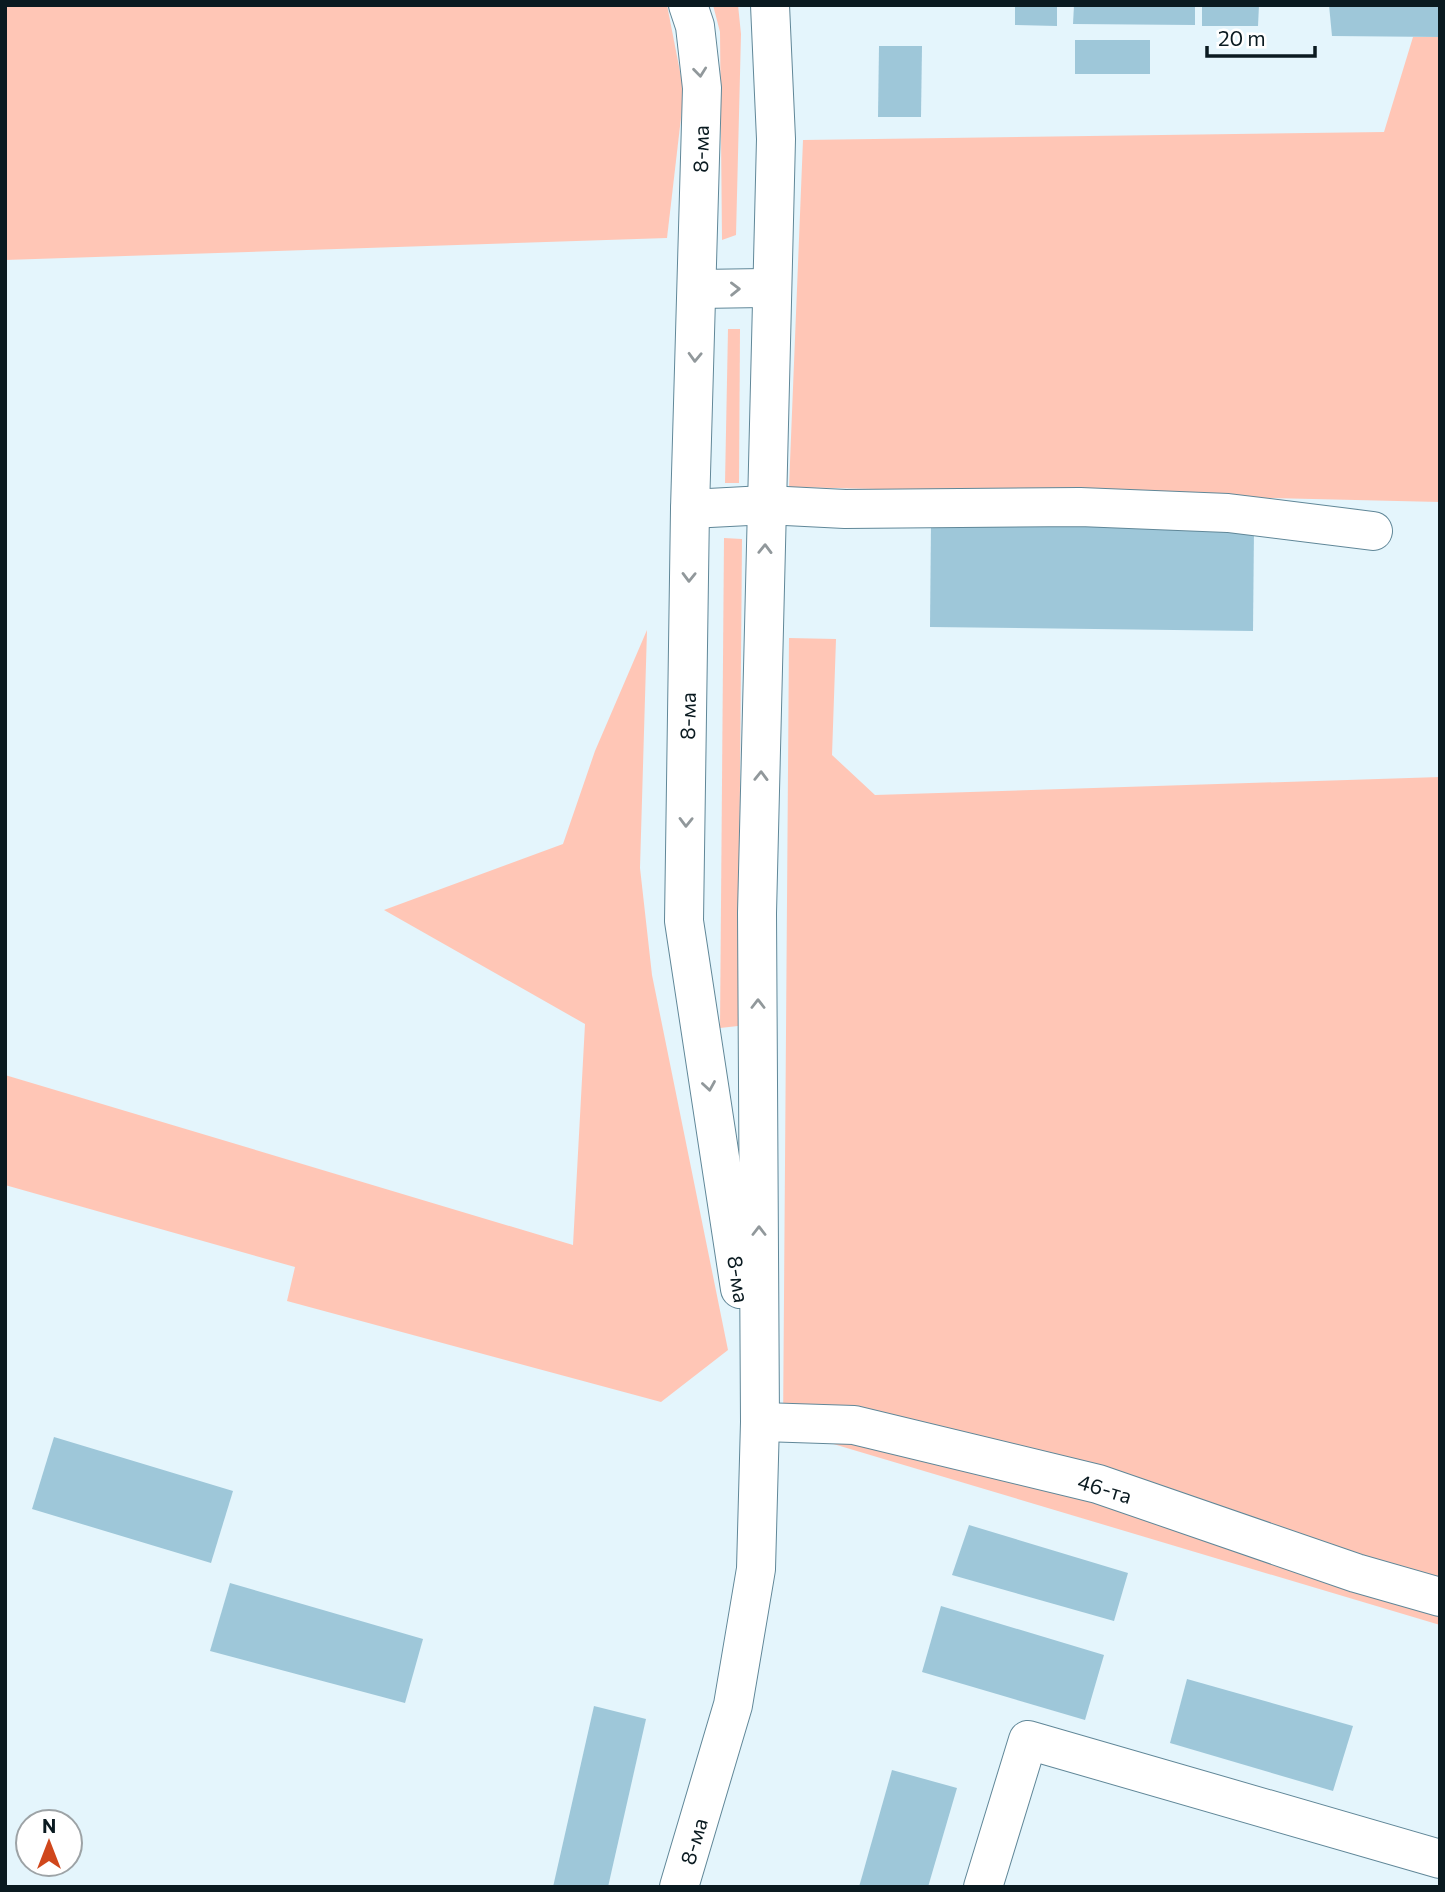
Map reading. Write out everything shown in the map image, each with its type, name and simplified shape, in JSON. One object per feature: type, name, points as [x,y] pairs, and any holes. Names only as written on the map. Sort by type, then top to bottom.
[{"type":"street","name":"8-ма","points":[[688,5],[695,26],[702,88],[690,509],[684,921],[760,1422]]},
{"type":"street","name":"8-ма","points":[[679,1887],[733,1705],[756,1569],[760,1422],[757,913],[776,139],[770,5]]},
{"type":"street","points":[[698,289],[772,288]]},
{"type":"street","points":[[690,509],[766,505],[845,509],[1080,507],[1228,513],[1373,531]]},
{"type":"street","name":"46-та","points":[[760,1422],[854,1425],[1098,1483],[1356,1573],[1440,1597]]},
{"type":"street","points":[[983,1887],[1028,1740],[1440,1859]]},
{"type":"shaded area","points":[[5,5],[667,5],[684,92],[667,238],[5,260]]},
{"type":"shaded area","points":[[713,5],[738,5],[741,34],[736,235],[722,240],[720,32]]},
{"type":"shaded area","points":[[1413,37],[1440,37],[1440,502],[789,487],[803,140],[1384,132]]},
{"type":"shaded area","points":[[728,329],[740,329],[739,483],[725,483]]},
{"type":"shaded area","points":[[724,538],[742,539],[738,1026],[720,1028]]},
{"type":"shaded area","points":[[647,630],[640,868],[652,975],[728,1350],[661,1402],[287,1301],[295,1267],[5,1185],[5,1075],[573,1245],[585,1024],[384,910],[563,844],[595,751]]},
{"type":"shaded area","points":[[789,638],[836,639],[832,755],[875,795],[1440,777],[1440,1625],[783,1429]]},
{"type":"building","points":[[1015,5],[1057,5],[1057,26],[1015,25]]},
{"type":"building","points":[[1074,5],[1195,5],[1195,25],[1073,24]]},
{"type":"building","points":[[1202,5],[1259,5],[1258,26],[1202,26]]},
{"type":"building","points":[[1329,5],[1440,5],[1440,37],[1332,36]]},
{"type":"building","points":[[1075,40],[1150,40],[1150,74],[1075,74]]},
{"type":"building","points":[[879,46],[922,46],[921,117],[878,117]]},
{"type":"building","points":[[931,524],[1254,528],[1253,631],[930,627]]},
{"type":"building","points":[[54,1437],[233,1491],[211,1563],[32,1509]]},
{"type":"building","points":[[969,1525],[1128,1573],[1114,1621],[952,1575]]},
{"type":"building","points":[[230,1583],[423,1639],[405,1703],[210,1651]]},
{"type":"building","points":[[941,1606],[1104,1655],[1085,1720],[922,1672]]},
{"type":"building","points":[[1187,1679],[1353,1726],[1333,1791],[1170,1743]]},
{"type":"building","points":[[594,1706],[646,1719],[608,1887],[553,1887]]},
{"type":"building","points":[[892,1770],[957,1788],[928,1887],[859,1887]]}]
